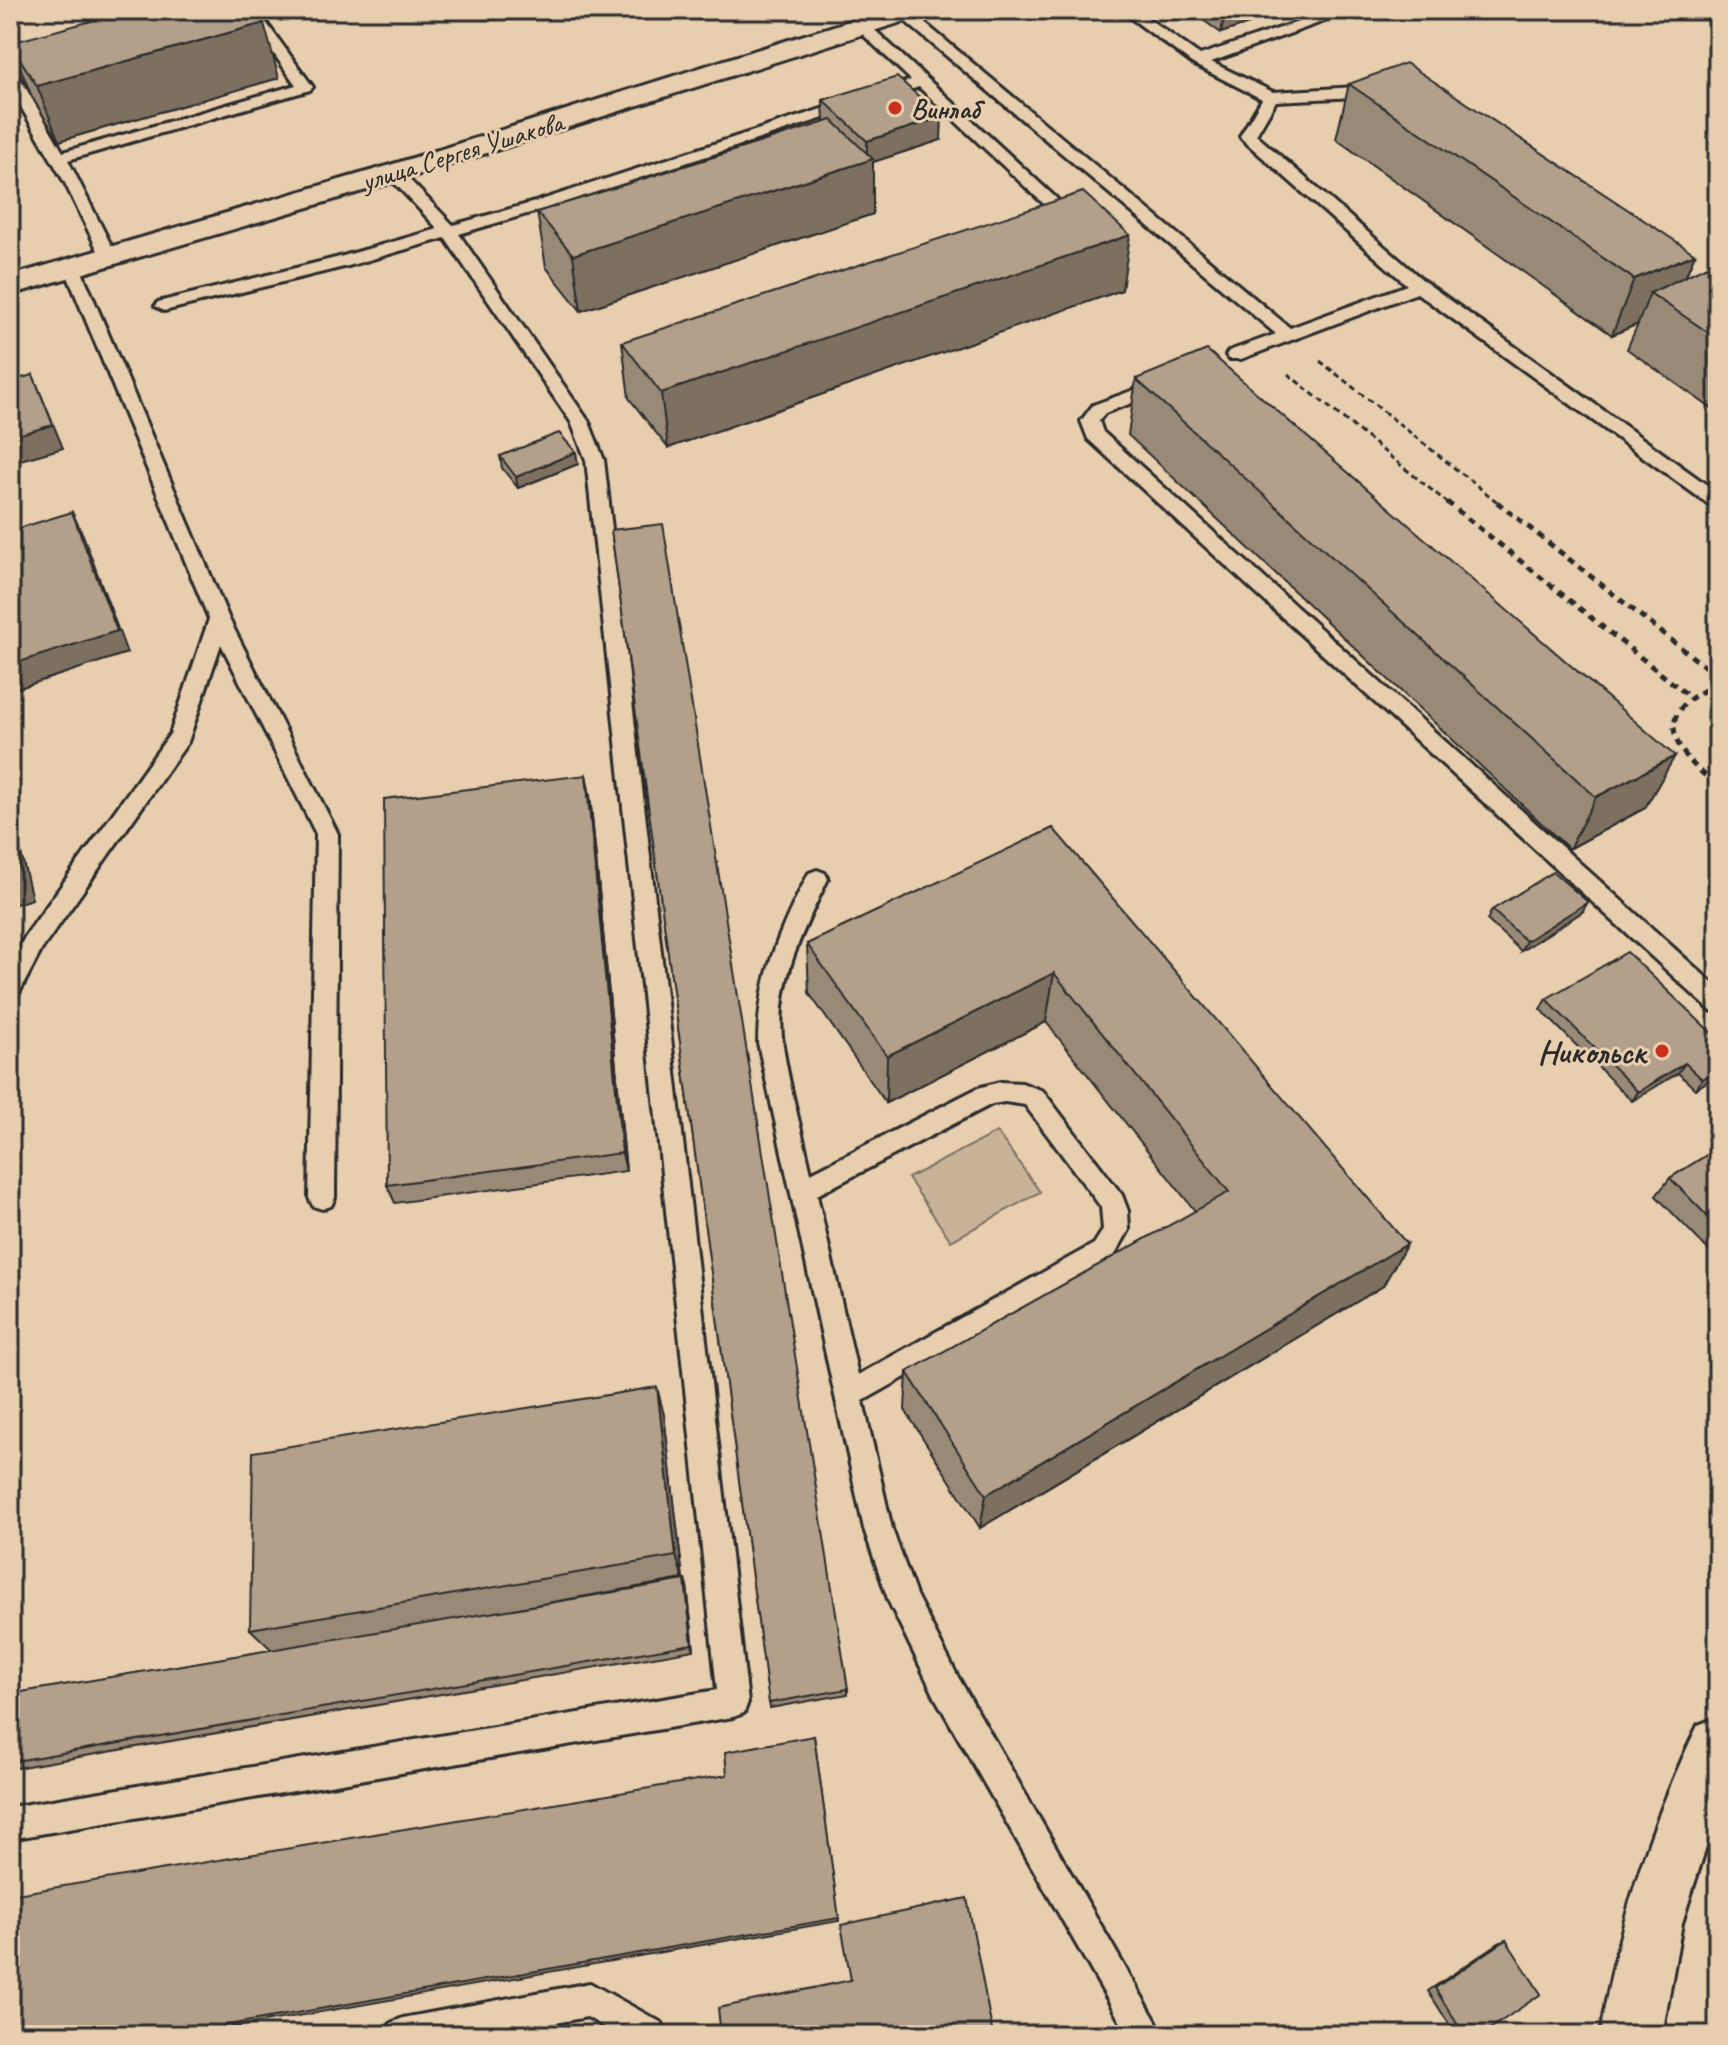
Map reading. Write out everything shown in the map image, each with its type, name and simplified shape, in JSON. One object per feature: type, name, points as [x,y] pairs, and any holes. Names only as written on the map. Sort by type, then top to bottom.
[{"type":"street","name":"улица Сергея Ушакова","points":[[10,286],[394,173],[908,11]]},
{"type":"street","points":[[1631,2035],[1645,1956],[1669,1866],[1714,1767]]},
{"type":"lane","points":[[58,158],[305,87],[250,10]]},
{"type":"lane","points":[[1127,10],[1198,61],[1271,97],[1356,92],[1393,102]]},
{"type":"lane","points":[[1198,61],[1348,10]]},
{"type":"lane","points":[[908,11],[1288,335]]},
{"type":"lane","points":[[861,25],[1051,202]]},
{"type":"lane","points":[[10,75],[58,158],[109,257]]},
{"type":"lane","points":[[164,306],[342,262],[541,205],[920,82]]},
{"type":"lane","points":[[1271,97],[1248,136],[1419,286],[1718,502]]},
{"type":"lane","points":[[10,1823],[733,1702],[595,460],[580,422],[448,230],[394,173]]},
{"type":"lane","points":[[72,267],[219,619],[327,834],[322,1198]]},
{"type":"lane","points":[[1235,355],[1419,286]]},
{"type":"lane","points":[[1189,375],[1099,409],[1090,421],[1095,435],[1718,1003]]},
{"type":"lane","points":[[10,988],[34,942],[180,736],[219,619]]},
{"type":"lane","points":[[817,879],[784,947],[771,991],[770,1043],[878,1529],[904,1602],[947,1688],[1147,2035]]},
{"type":"lane","points":[[802,1190],[987,1095],[1018,1091],[1034,1098],[1113,1203],[1119,1223],[1114,1240],[1103,1252],[847,1396]]},
{"type":"lane","points":[[403,2035],[590,2000],[650,2035]]},
{"type":"path","points":[[1288,335],[1718,677]]},
{"type":"path","points":[[1255,348],[1690,697]]},
{"type":"path","points":[[1718,685],[1690,697],[1676,713],[1673,722],[1676,743],[1690,764],[1718,785]]},
{"type":"shaded area","points":[[997,1132],[1040,1192],[951,1241],[908,1178]]},
{"type":"building","points":[[132,10],[254,10],[264,23],[37,86],[10,43]]},
{"type":"building","points":[[1406,63],[1695,254],[1634,279],[1349,84]]},
{"type":"building","points":[[897,77],[942,117],[867,141],[823,100]]},
{"type":"building","points":[[832,120],[873,159],[573,255],[537,212]]},
{"type":"building","points":[[1083,192],[1130,235],[661,393],[622,342]]},
{"type":"building","points":[[1709,265],[1718,271],[1718,339],[1650,293]]},
{"type":"building","points":[[1207,350],[1675,756],[1596,797],[1136,379]]},
{"type":"building","points":[[33,375],[53,425],[10,437],[10,381]]},
{"type":"building","points":[[559,433],[576,452],[516,477],[500,456]]},
{"type":"building","points":[[72,512],[117,631],[10,665],[10,531]]},
{"type":"building","points":[[663,524],[848,1689],[769,1703],[611,530]]},
{"type":"building","points":[[586,775],[622,1153],[387,1185],[384,799]]},
{"type":"building","points":[[1053,828],[1407,1244],[986,1495],[907,1372],[1229,1192],[1054,973],[887,1056],[807,944]]},
{"type":"building","points":[[1553,872],[1588,902],[1526,941],[1492,910]]},
{"type":"building","points":[[1627,952],[1718,1039],[1718,1069],[1702,1079],[1685,1063],[1638,1092],[1546,999]]},
{"type":"building","points":[[1718,1148],[1718,1227],[1670,1178]]},
{"type":"building","points":[[657,1387],[676,1556],[250,1629],[253,1452]]},
{"type":"building","points":[[685,1580],[692,1644],[10,1762],[10,1694]]},
{"type":"building","points":[[814,1736],[839,1918],[171,2035],[10,2035],[10,1895],[727,1775],[725,1752]]},
{"type":"building","points":[[967,1898],[993,2035],[721,2035],[718,2008],[851,1980],[841,1925]]},
{"type":"building","points":[[1506,1940],[1541,1994],[1481,2035],[1464,2035],[1435,1988]]},
{"type":"place","name":"Винлаб","points":[[895,108]]},
{"type":"place","name":"Никольск","points":[[1662,1051]]}]
